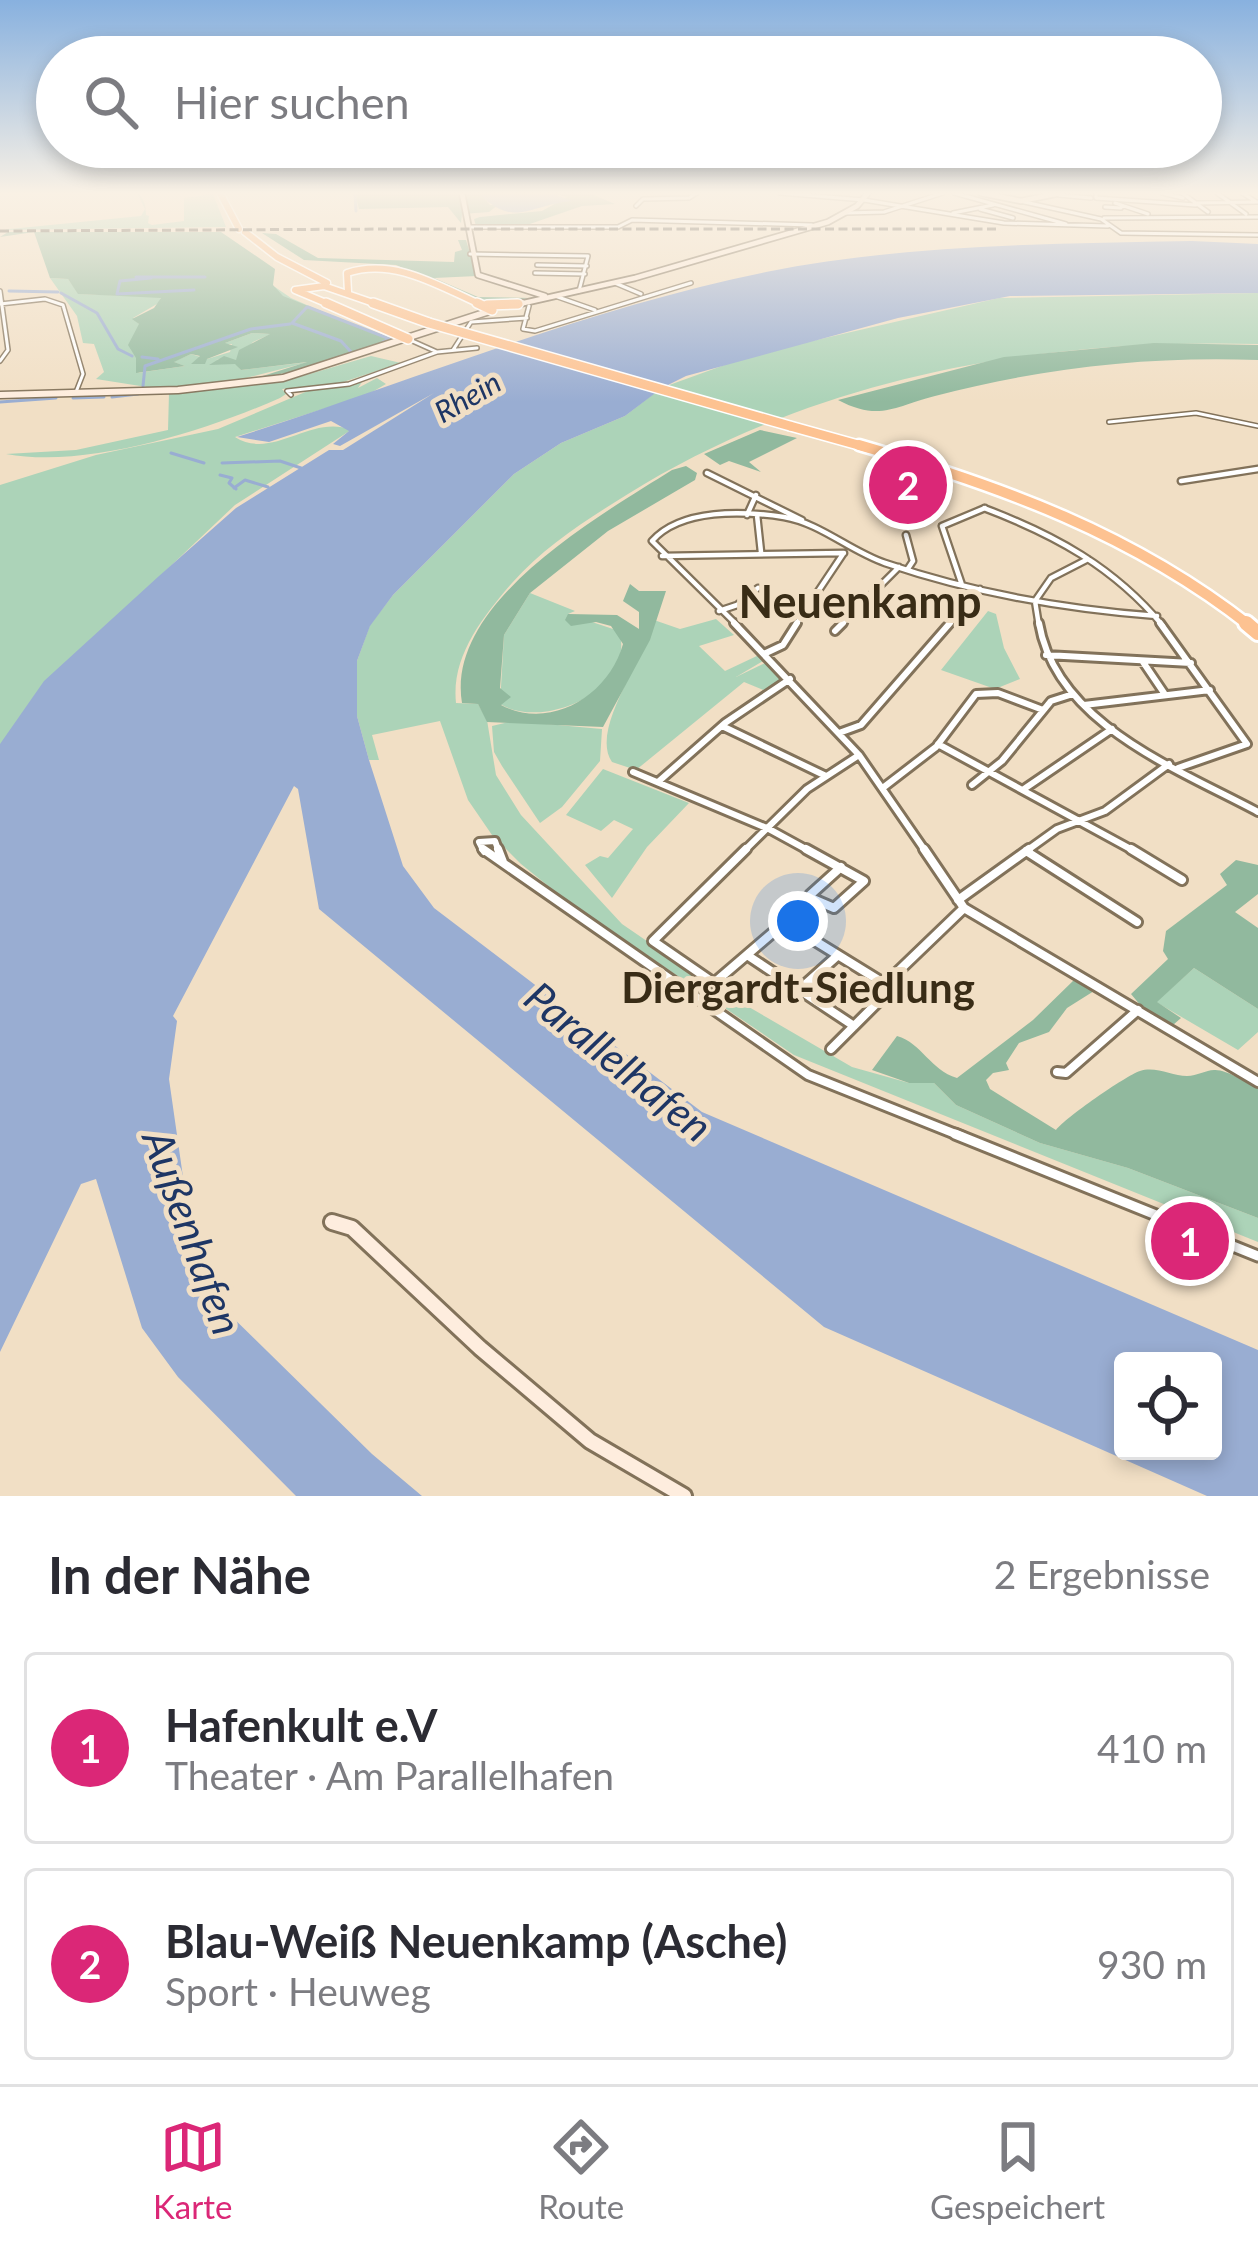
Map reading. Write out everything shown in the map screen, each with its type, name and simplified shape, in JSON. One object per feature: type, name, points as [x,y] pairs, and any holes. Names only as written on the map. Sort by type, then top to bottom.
[{"type":"highway","points":[[279,263],[287,269],[288,290],[293,295],[406,339]]},
{"type":"highway","points":[[281,263],[375,305]]},
{"type":"highway","points":[[287,263],[433,324]]},
{"type":"highway","points":[[348,292],[345,275],[351,271],[390,266],[486,309],[518,304]]},
{"type":"highway","points":[[406,339],[294,292],[303,286],[324,286],[433,324],[952,466],[1069,510],[1173,565],[1258,630]]},
{"type":"highway","points":[[394,333],[433,324]]},
{"type":"main road","points":[[475,263],[484,280],[565,294]]},
{"type":"main road","points":[[518,304],[688,263]]},
{"type":"main road","points":[[533,290],[551,297]]},
{"type":"main road","points":[[0,395],[177,392],[253,383],[327,368],[433,324],[486,309]]},
{"type":"main road","points":[[332,1222],[352,1228],[478,1347],[590,1441],[684,1496]]},
{"type":"street","points":[[579,291],[587,263]]},
{"type":"street","points":[[533,290],[537,265],[586,266]]},
{"type":"street","points":[[536,273],[585,274]]},
{"type":"street","points":[[529,306],[524,330],[539,330],[691,283]]},
{"type":"street","points":[[615,284],[644,296]]},
{"type":"street","points":[[0,291],[8,352],[0,361]]},
{"type":"street","points":[[551,297],[595,310]]},
{"type":"street","points":[[1,303],[45,298],[62,303],[80,360],[81,381],[73,392]]},
{"type":"street","points":[[453,350],[470,322],[527,318]]},
{"type":"street","points":[[406,339],[436,352]]},
{"type":"street","points":[[291,395],[287,391],[363,380],[436,352],[477,348]]},
{"type":"street","points":[[1109,422],[1106,425],[1114,427],[1121,421],[1196,413],[1258,426]]},
{"type":"street","points":[[1181,482],[1258,469]]},
{"type":"street","points":[[707,473],[805,522],[847,551]]},
{"type":"street","points":[[747,515],[756,495]]},
{"type":"street","points":[[885,984],[961,904],[1057,829],[1105,811],[1174,766],[1247,744],[1157,616],[1123,580],[1040,530],[986,507],[942,526],[962,585]]},
{"type":"street","points":[[789,515],[747,515],[667,526],[652,541],[662,556],[766,653],[859,755],[961,904],[1258,1082]]},
{"type":"street","points":[[757,515],[761,552]]},
{"type":"street","points":[[836,631],[913,561],[906,535]]},
{"type":"street","points":[[766,653],[783,646],[847,551]]},
{"type":"street","points":[[662,556],[847,551],[1035,601],[1157,616]]},
{"type":"street","points":[[1088,560],[1051,578],[1035,601],[1035,623],[1046,655],[1073,694],[1112,729],[1258,812]]},
{"type":"street","points":[[718,611],[737,605],[758,588]]},
{"type":"street","points":[[839,733],[861,724],[980,589]]},
{"type":"street","points":[[1046,655],[1191,663]]},
{"type":"street","points":[[1143,662],[1164,693]]},
{"type":"street","points":[[658,782],[722,726],[790,679]]},
{"type":"street","points":[[1084,705],[1210,689]]},
{"type":"street","points":[[884,787],[938,744],[980,692],[998,693],[1043,710]]},
{"type":"street","points":[[972,785],[1055,698],[1073,694]]},
{"type":"street","points":[[722,726],[826,776]]},
{"type":"street","points":[[1024,789],[1112,729]]},
{"type":"street","points":[[938,744],[1182,880]]},
{"type":"street","points":[[812,899],[714,983],[653,941],[826,776],[859,755]]},
{"type":"street","points":[[633,772],[769,829],[863,883],[834,908],[812,899]]},
{"type":"street","points":[[1026,851],[1137,922]]},
{"type":"street","points":[[503,862],[808,1075],[1258,1256]]},
{"type":"street","points":[[812,899],[810,895],[841,867]]},
{"type":"street","points":[[786,922],[890,990],[831,1048]]},
{"type":"street","points":[[746,955],[854,1026]]},
{"type":"street","points":[[799,990],[838,955]]},
{"type":"street","points":[[1057,1072],[1066,1073],[1138,1010]]},
{"type":"green space","points":[[45,263],[266,263],[275,269],[273,285],[283,296],[394,340],[317,367],[253,379],[307,362],[241,370],[235,364],[209,365],[224,356],[236,360],[239,350],[270,334],[252,333],[225,343],[238,347],[205,364],[191,364],[200,356],[191,354],[174,362],[185,366],[136,373],[136,358],[128,345],[139,324],[132,319],[154,308],[161,298],[78,294],[68,279],[50,278]]},
{"type":"green space","points":[[356,263],[473,263],[477,276],[434,278],[478,297],[531,298],[486,304],[396,265]]},
{"type":"green space","points":[[50,278],[68,279],[79,294],[160,297],[162,301],[133,318],[139,324],[195,291],[275,287],[386,340],[252,328],[137,373],[185,366],[173,362],[191,354],[207,359],[230,352],[232,344],[222,344],[252,333],[271,334],[253,342],[236,360],[216,359],[241,370],[309,362],[218,385],[153,388],[96,379],[104,372],[94,344],[83,343],[77,316]]},
{"type":"green space","points":[[1258,293],[1258,344],[1093,348],[931,373],[775,420],[700,454],[597,514],[525,570],[471,638],[459,669],[456,703],[478,704],[487,720],[496,775],[521,815],[622,924],[711,985],[852,1067],[909,1083],[934,1083],[956,1105],[1040,1143],[1128,1168],[1258,1218],[1258,1242],[794,1055],[563,898],[521,864],[492,835],[468,800],[440,721],[372,735],[379,760],[369,760],[357,716],[357,661],[370,625],[393,595],[514,474],[561,443],[625,416],[661,388],[755,354],[999,298]]},
{"type":"green space","points":[[1154,343],[1258,345],[1258,360],[1135,362],[1055,371],[877,411],[838,400],[1004,357]]},
{"type":"green space","points":[[371,356],[401,363],[334,385],[282,389],[286,394],[280,398],[145,444],[72,456],[6,454],[76,450],[168,430],[169,393],[289,380]]},
{"type":"green space","points":[[377,378],[386,384],[367,395],[235,437],[264,444],[321,428],[351,430],[235,505],[139,596],[0,755],[0,485],[96,455],[218,429],[310,390],[362,382],[358,388]]},
{"type":"green space","points":[[760,430],[797,438],[749,462],[761,472],[729,461],[720,465],[704,454]]},
{"type":"green space","points":[[686,466],[697,473],[695,480],[608,531],[530,593],[504,635],[500,688],[511,697],[501,705],[539,714],[558,711],[591,693],[605,679],[623,644],[611,626],[596,622],[571,626],[565,620],[568,614],[617,615],[639,629],[639,612],[623,601],[630,584],[639,591],[666,591],[650,640],[603,727],[487,722],[478,704],[462,703],[463,666],[478,630],[502,597],[570,537],[672,470]]},
{"type":"green space","points":[[909,466],[949,482],[907,505],[866,488]]},
{"type":"green space","points":[[530,593],[575,611],[568,614],[619,631],[621,652],[601,687],[562,708],[540,712],[500,704],[504,635]]},
{"type":"green space","points":[[988,611],[996,614],[1004,648],[1020,679],[995,689],[941,670]]},
{"type":"green space","points":[[716,619],[734,635],[699,646],[725,671],[759,655],[763,661],[736,677],[767,662],[782,678],[766,691],[744,682],[636,770],[612,762],[607,748],[613,712],[654,620],[680,629]]},
{"type":"green space","points":[[513,721],[602,729],[600,761],[562,807],[540,823],[494,752],[492,726]]},
{"type":"green space","points":[[603,769],[689,803],[647,847],[612,898],[585,865],[600,856],[608,858],[633,829],[614,820],[601,831],[566,815]]},
{"type":"green space","points":[[1236,860],[1258,865],[1258,894],[1235,912],[1258,928],[1258,1009],[1194,968],[1157,1002],[1181,1018],[1173,1025],[1141,1006],[1131,994],[1168,959],[1163,951],[1166,931],[1227,885],[1220,874]]},
{"type":"green space","points":[[1194,968],[1258,1009],[1258,1032],[1238,1050],[1156,1002]]},
{"type":"green space","points":[[1075,979],[1094,991],[1067,1008],[1049,1032],[1019,1043],[1006,1063],[1009,1070],[993,1073],[986,1080],[990,1089],[1056,1130],[1140,1071],[1187,1076],[1219,1070],[1237,1077],[1258,1089],[1258,1218],[1128,1168],[1040,1143],[956,1105],[934,1083],[909,1083],[872,1070],[897,1036],[957,1078],[1033,1020]]},
{"type":"water","points":[[820,263],[1258,263],[1258,293],[1010,296],[898,318],[686,376],[625,416],[561,443],[514,474],[393,595],[370,626],[357,661],[357,716],[403,866],[434,908],[702,1112],[1258,1350],[1258,1496],[1207,1496],[1125,1460],[1222,1460],[1222,1352],[1114,1352],[1114,1455],[824,1327],[319,909],[294,786],[173,1016],[177,1021],[169,1079],[194,1254],[220,1305],[372,1454],[422,1496],[296,1496],[178,1377],[142,1328],[96,1179],[81,1184],[0,1352],[0,744],[44,681],[236,508],[434,393],[340,446],[333,444],[349,431],[331,421],[269,442],[237,437],[565,326],[766,272]]},
{"type":"waterway","points":[[136,277],[205,277]]},
{"type":"waterway","points":[[151,278],[120,281],[117,294],[194,290]]},
{"type":"waterway","points":[[9,291],[58,292]]},
{"type":"waterway","points":[[61,293],[97,313],[118,349],[132,356]]},
{"type":"waterway","points":[[307,307],[292,323],[341,341],[352,353]]},
{"type":"waterway","points":[[308,307],[390,339],[383,342]]},
{"type":"waterway","points":[[143,386],[145,366],[251,329],[290,324]]},
{"type":"waterway","points":[[142,357],[158,359]]},
{"type":"waterway","points":[[112,397],[138,394]]},
{"type":"waterway","points":[[73,398],[104,397]]},
{"type":"waterway","points":[[0,402],[56,398]]},
{"type":"waterway","points":[[171,453],[204,463]]},
{"type":"waterway","points":[[222,463],[280,461],[301,468]]},
{"type":"waterway","points":[[220,475],[232,478],[229,483],[234,488]]},
{"type":"waterway","points":[[234,488],[245,480],[268,487]]},
{"type":"place","name":"Blau-Weiß Neuenkamp (Asche)","points":[[908,485]]},
{"type":"place","name":"Hafenkult e.V","points":[[1190,1241]]},
{"type":"district","name":"Neuenkamp","points":[[860,601]]},
{"type":"district","name":"Diergardt-Siedlung","points":[[798,987]]},
{"type":"water label","name":"Rhein","points":[[467,396]]},
{"type":"water label","name":"Parallelhafen","points":[[619,1061]]},
{"type":"water label","name":"Außenhafen","points":[[193,1232]]}]
